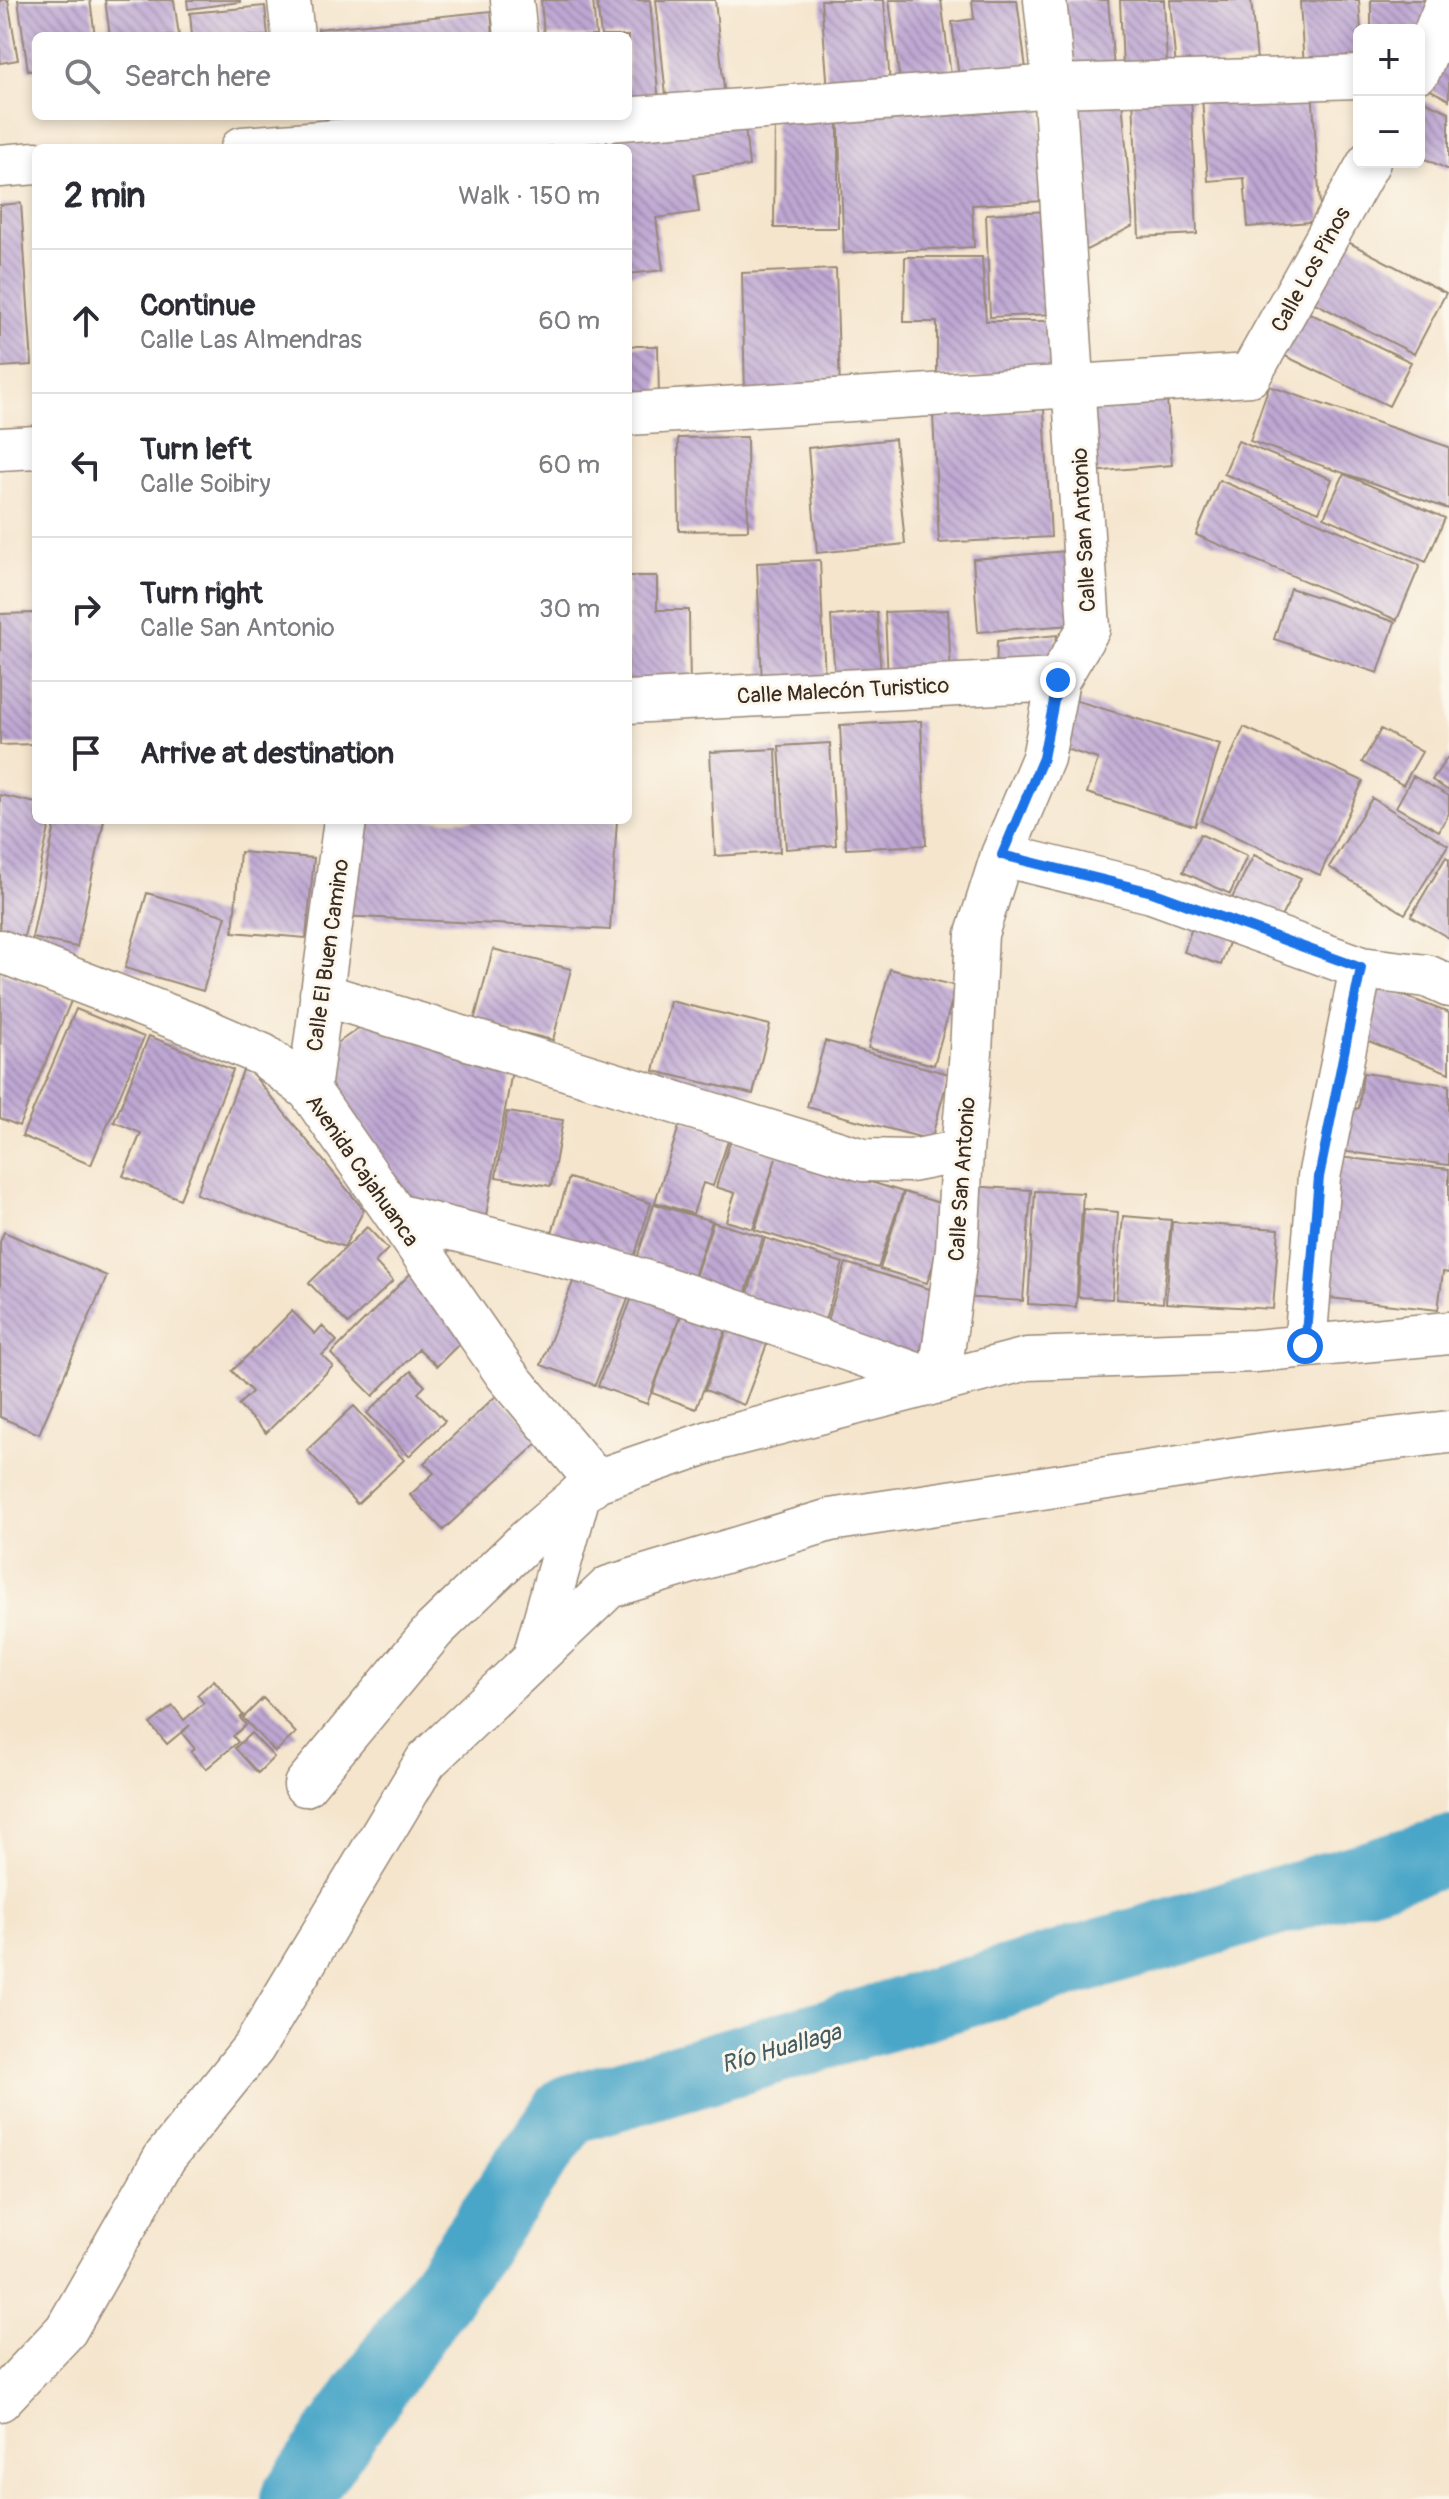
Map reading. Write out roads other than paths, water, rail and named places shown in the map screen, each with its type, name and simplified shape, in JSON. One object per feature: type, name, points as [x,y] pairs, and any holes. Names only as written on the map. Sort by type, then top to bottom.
[{"type":"street","points":[[289,0],[293,32]]},
{"type":"street","points":[[512,0],[516,32]]},
{"type":"street","name":"Calle San Antonio","points":[[939,1382],[957,1249],[977,934],[1002,855],[1043,758],[1058,680],[1089,628],[1054,86],[1045,0]]},
{"type":"street","points":[[1425,56],[1448,0]]},
{"type":"street","points":[[632,114],[1054,86],[1353,77]]},
{"type":"street","points":[[262,144],[303,136],[524,121]]},
{"type":"street","points":[[0,166],[32,163]]},
{"type":"street","name":"Calle Los Pinos","points":[[1074,386],[1250,375],[1366,168]]},
{"type":"street","points":[[632,414],[1074,386]]},
{"type":"street","points":[[0,449],[32,447]]},
{"type":"street","name":"Calle Malecón Turistico","points":[[632,702],[1058,680]]},
{"type":"street","name":"Calle El Buen Camino","points":[[309,1090],[344,824]]},
{"type":"street","points":[[1002,855],[1152,892],[1361,968],[1427,976],[1449,986]]},
{"type":"street","name":"Avenida Cajahuanca","points":[[0,951],[223,1037],[263,1055],[309,1090],[587,1488]]},
{"type":"street","points":[[1305,1346],[1319,1177],[1361,968]]},
{"type":"street","points":[[321,994],[863,1160],[911,1161],[962,1151]]},
{"type":"street","points":[[396,1215],[595,1265],[939,1382]]},
{"type":"street","points":[[305,1785],[434,1630],[527,1540],[587,1488],[718,1439],[1027,1359],[1255,1351],[1449,1333]]},
{"type":"street","points":[[0,2400],[66,2330],[165,2157],[254,2047],[426,1761],[609,1587],[830,1520],[1272,1453],[1449,1432]]},
{"type":"street","points":[[534,1659],[587,1488]]},
{"type":"waterway","name":"Río Huallaga","points":[[295,2499],[568,2110],[1449,1851]]}]
